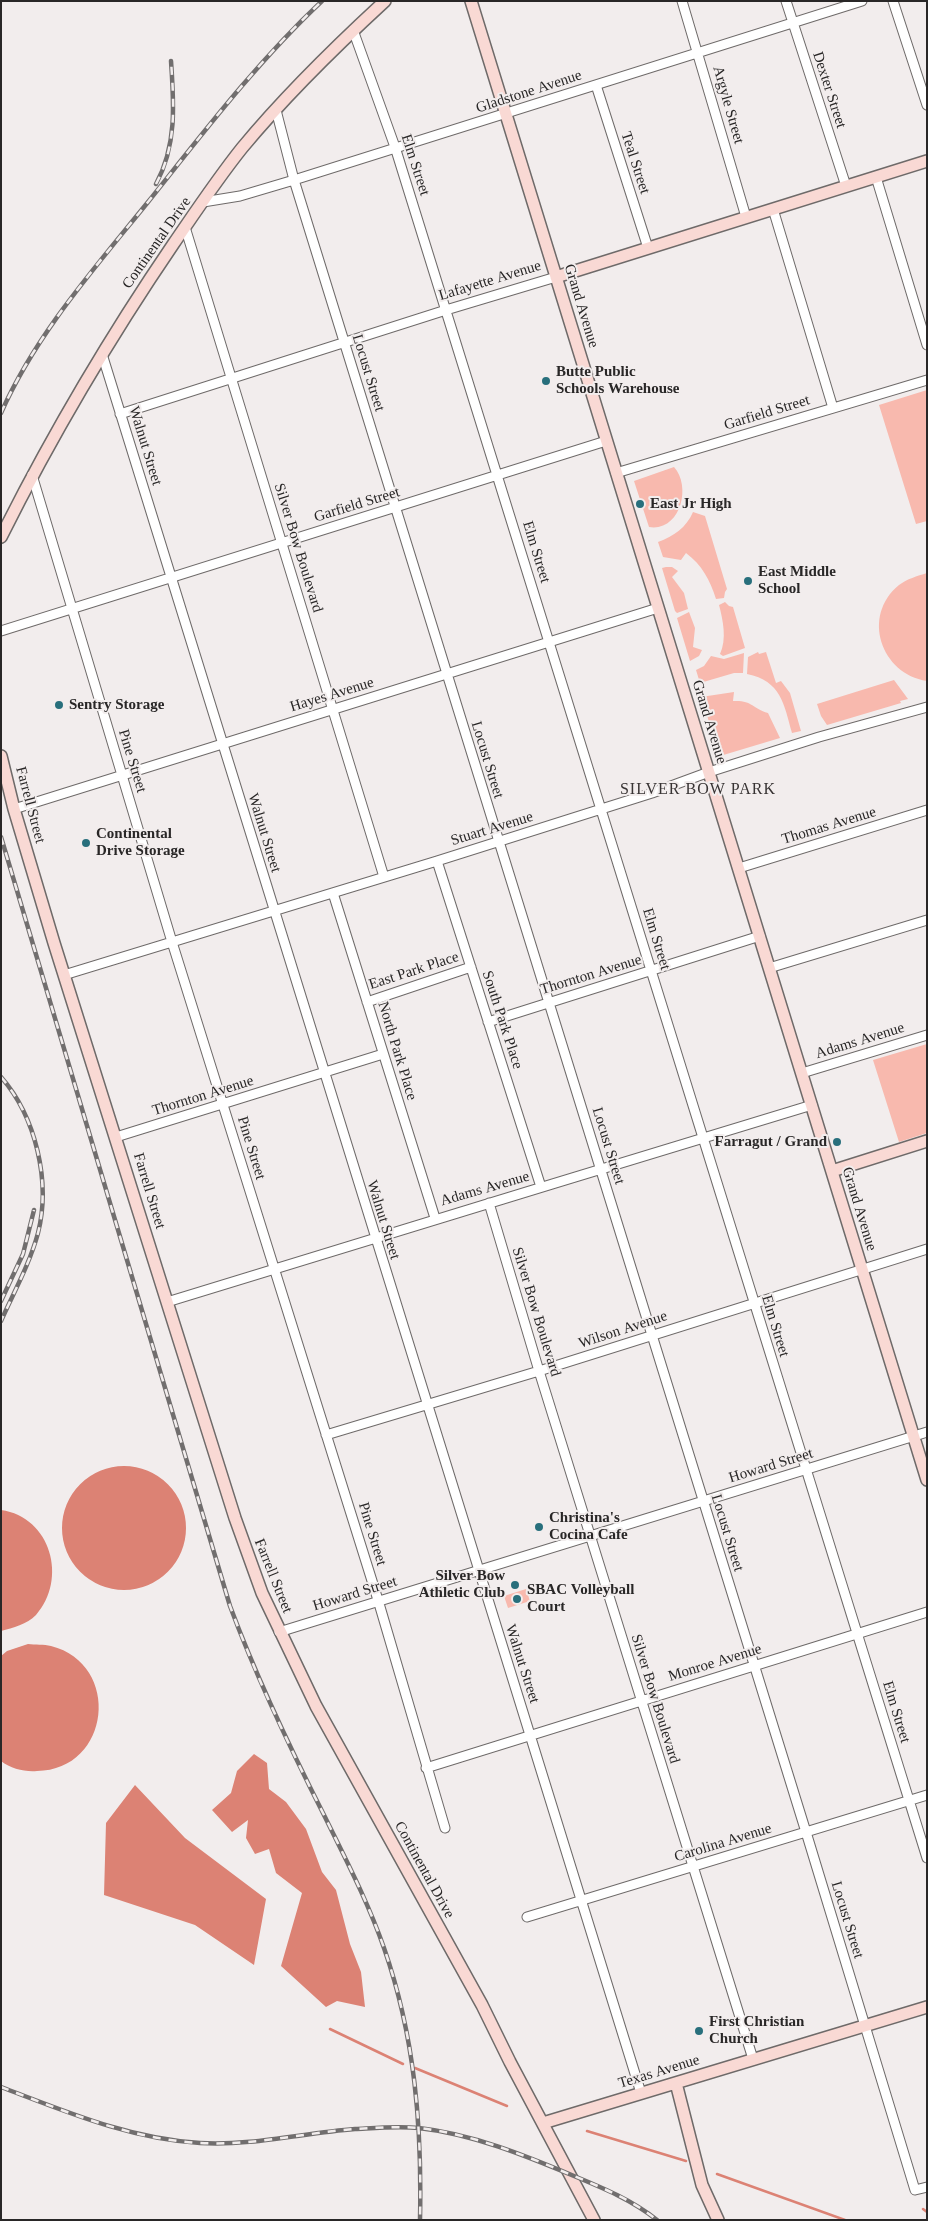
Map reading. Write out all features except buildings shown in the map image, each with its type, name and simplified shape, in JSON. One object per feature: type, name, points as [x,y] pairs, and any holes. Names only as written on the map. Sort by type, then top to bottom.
[{"type":"main road","name":"Continental Drive","points":[[1,537],[32,475],[102,354],[138,296],[185,227],[242,149],[276,110],[353,30],[384,1]]},
{"type":"main road","name":"Grand Avenue","points":[[471,1],[927,1480]]},
{"type":"main road","name":"Lafayette Avenue","points":[[556,277],[927,161]]},
{"type":"main road","name":"Farrell Street","points":[[1,756],[14,809],[64,975],[238,1526],[262,1593],[279,1632]]},
{"type":"main road","points":[[832,1171],[927,1141]]},
{"type":"main road","name":"Continental Drive","points":[[279,1632],[321,1715],[482,2004],[510,2062],[594,2220]]},
{"type":"main road","name":"Texas Avenue","points":[[544,2123],[927,2007]]},
{"type":"main road","points":[[676,2083],[702,2185],[718,2220]]},
{"type":"street","name":"Argyle Street","points":[[682,1],[746,217]]},
{"type":"street","name":"Dexter Street","points":[[786,1],[846,186]]},
{"type":"street","name":"Gladstone Avenue","points":[[203,202],[240,196],[294,180],[862,1]]},
{"type":"street","points":[[893,1],[927,105]]},
{"type":"street","name":"Elm Street","points":[[353,30],[395,147],[927,1858]]},
{"type":"street","name":"Teal Street","points":[[596,85],[648,248]]},
{"type":"street","name":"Locust Street","points":[[276,110],[294,180],[806,1832],[915,2190],[927,2187]]},
{"type":"street","points":[[876,178],[927,345]]},
{"type":"street","points":[[774,209],[833,408]]},
{"type":"street","name":"Silver Bow Boulevard","points":[[185,227],[384,878]]},
{"type":"street","name":"Lafayette Avenue","points":[[120,414],[344,342],[556,277]]},
{"type":"street","name":"Walnut Street","points":[[102,354],[374,1237],[641,2093]]},
{"type":"street","name":"Garfield Street","points":[[616,474],[927,380]]},
{"type":"street","name":"Garfield Street","points":[[1,631],[606,441]]},
{"type":"street","name":"Pine Street","points":[[32,475],[172,942],[378,1600],[445,1828]]},
{"type":"street","name":"Hayes Avenue","points":[[14,809],[658,608]]},
{"type":"street","points":[[925,708],[927,718]]},
{"type":"street","name":"Stuart Avenue","points":[[64,975],[438,861],[819,737],[925,708]]},
{"type":"street","name":"Thomas Avenue","points":[[739,868],[927,810]]},
{"type":"street","name":"South Park Place","points":[[438,861],[541,1187]]},
{"type":"street","name":"North Park Place","points":[[333,893],[434,1218]]},
{"type":"street","points":[[770,968],[927,920]]},
{"type":"street","name":"Thornton Avenue","points":[[488,1022],[760,936]]},
{"type":"street","name":"East Park Place","points":[[366,1002],[471,967]]},
{"type":"street","name":"Adams Avenue","points":[[802,1073],[927,1035]]},
{"type":"street","name":"Thornton Avenue","points":[[116,1137],[383,1054]]},
{"type":"street","name":"Adams Avenue","points":[[167,1302],[434,1218],[601,1170],[812,1105]]},
{"type":"street","name":"Silver Bow Boulevard","points":[[489,1203],[539,1371],[753,2059]]},
{"type":"street","name":"Wilson Avenue","points":[[326,1435],[539,1371],[927,1248]]},
{"type":"street","name":"Howard Street","points":[[279,1632],[927,1432]]},
{"type":"street","name":"Monroe Avenue","points":[[426,1768],[530,1734],[927,1612]]},
{"type":"street","name":"Carolina Avenue","points":[[527,1917],[927,1795]]},
{"type":"shaded area","points":[[927,390],[927,521],[916,524],[879,405]]},
{"type":"shaded area","points":[[674,467],[682,486],[680,506],[669,523],[660,527],[649,527],[634,481]]},
{"type":"shaded area","points":[[693,512],[705,516],[727,589],[724,598],[716,599],[705,573],[686,553],[681,560],[663,557],[658,542],[679,531],[687,523]]},
{"type":"shaded area","points":[[672,567],[678,571],[672,577],[684,593],[688,609],[677,613],[675,611],[662,568]]},
{"type":"shaded area","points":[[927,573],[927,681],[911,676],[898,667],[888,656],[881,642],[879,627],[881,612],[887,598],[902,583]]},
{"type":"shaded area","points":[[725,602],[733,607],[745,648],[723,656],[720,654],[724,636],[719,605]]},
{"type":"shaded area","points":[[689,612],[695,628],[693,647],[702,650],[699,656],[690,661],[677,618]]},
{"type":"shaded area","points":[[758,652],[759,654],[766,652],[776,683],[781,681],[790,693],[801,731],[792,733],[783,703],[774,688],[758,677],[747,674],[748,657]]},
{"type":"shaded area","points":[[744,653],[743,673],[734,673],[700,683],[696,670],[704,666],[711,656],[724,659]]},
{"type":"shaded area","points":[[894,680],[908,699],[900,701],[901,703],[827,725],[821,716],[817,704]]},
{"type":"shaded area","points":[[734,692],[733,701],[748,703],[768,713],[780,738],[720,756],[701,697]]},
{"type":"shaded area","points":[[927,1044],[927,1133],[899,1142],[873,1060]]},
{"type":"shaded area","points":[[124,1466],[148,1471],[168,1484],[181,1504],[186,1528],[181,1552],[168,1572],[148,1585],[124,1590],[100,1585],[80,1572],[67,1552],[62,1528],[67,1504],[80,1484],[100,1471]]},
{"type":"shaded area","points":[[1,1510],[18,1515],[32,1524],[42,1537],[49,1552],[52,1568],[51,1584],[46,1600],[36,1615],[24,1623],[1,1631]]},
{"type":"shaded area","name":"SBAC Volleyball Court","points":[[526,1589],[530,1601],[508,1608],[504,1596]]},
{"type":"shaded area","points":[[28,1644],[51,1646],[74,1656],[89,1673],[97,1693],[98,1715],[93,1736],[80,1754],[62,1766],[37,1771],[18,1769],[1,1761],[1,1656],[7,1651]]},
{"type":"shaded area","points":[[254,1754],[267,1763],[269,1789],[286,1802],[306,1829],[322,1872],[336,1890],[350,1944],[361,1972],[365,2007],[337,2001],[326,2007],[281,1966],[302,1893],[276,1873],[269,1849],[255,1854],[246,1838],[248,1820],[232,1832],[212,1810],[231,1793],[237,1771]]},
{"type":"shaded area","points":[[135,1785],[185,1838],[266,1899],[254,1965],[195,1925],[104,1895],[106,1823]]},
{"type":"waterway","points":[[330,2029],[403,2064]]},
{"type":"waterway","points":[[415,2068],[507,2106]]},
{"type":"waterway","points":[[587,2131],[686,2161]]},
{"type":"waterway","points":[[717,2174],[845,2220]]},
{"type":"waterway","points":[[923,2209],[927,2212]]},
{"type":"railway","points":[[1,413],[31,356],[87,277],[253,73],[322,1]]},
{"type":"railway","points":[[156,184],[163,169],[171,139],[173,109],[171,61]]},
{"type":"railway","points":[[1,837],[230,1606],[274,1713],[364,1898],[378,1931],[395,1981],[410,2048],[418,2116],[420,2220]]},
{"type":"railway","points":[[1,1077],[13,1093],[32,1130],[38,1151],[43,1193],[42,1213],[35,1244],[1,1321]]},
{"type":"railway","points":[[1,1301],[23,1254],[34,1210]]},
{"type":"railway","points":[[1,2087],[99,2123],[149,2136],[200,2143],[239,2143],[336,2131],[387,2127],[411,2127],[459,2135],[498,2146],[596,2185],[638,2206],[657,2220]]},
{"type":"place","name":"Butte Public Schools Warehouse","points":[[546,381]]},
{"type":"place","name":"East Jr High","points":[[640,504]]},
{"type":"place","name":"East Middle School","points":[[748,581]]},
{"type":"place","name":"Sentry Storage","points":[[59,705]]},
{"type":"place","name":"Continental Drive Storage","points":[[86,843]]},
{"type":"place","name":"Farragut / Grand","points":[[837,1142]]},
{"type":"place","name":"Christina's Cocina Cafe","points":[[539,1527]]},
{"type":"place","name":"Silver Bow Athletic Club","points":[[515,1585]]},
{"type":"place","name":"SBAC Volleyball Court","points":[[517,1599]]},
{"type":"place","name":"First Christian Church","points":[[699,2031]]},
{"type":"district","name":"SILVER BOW PARK","points":[[698,790]]}]
